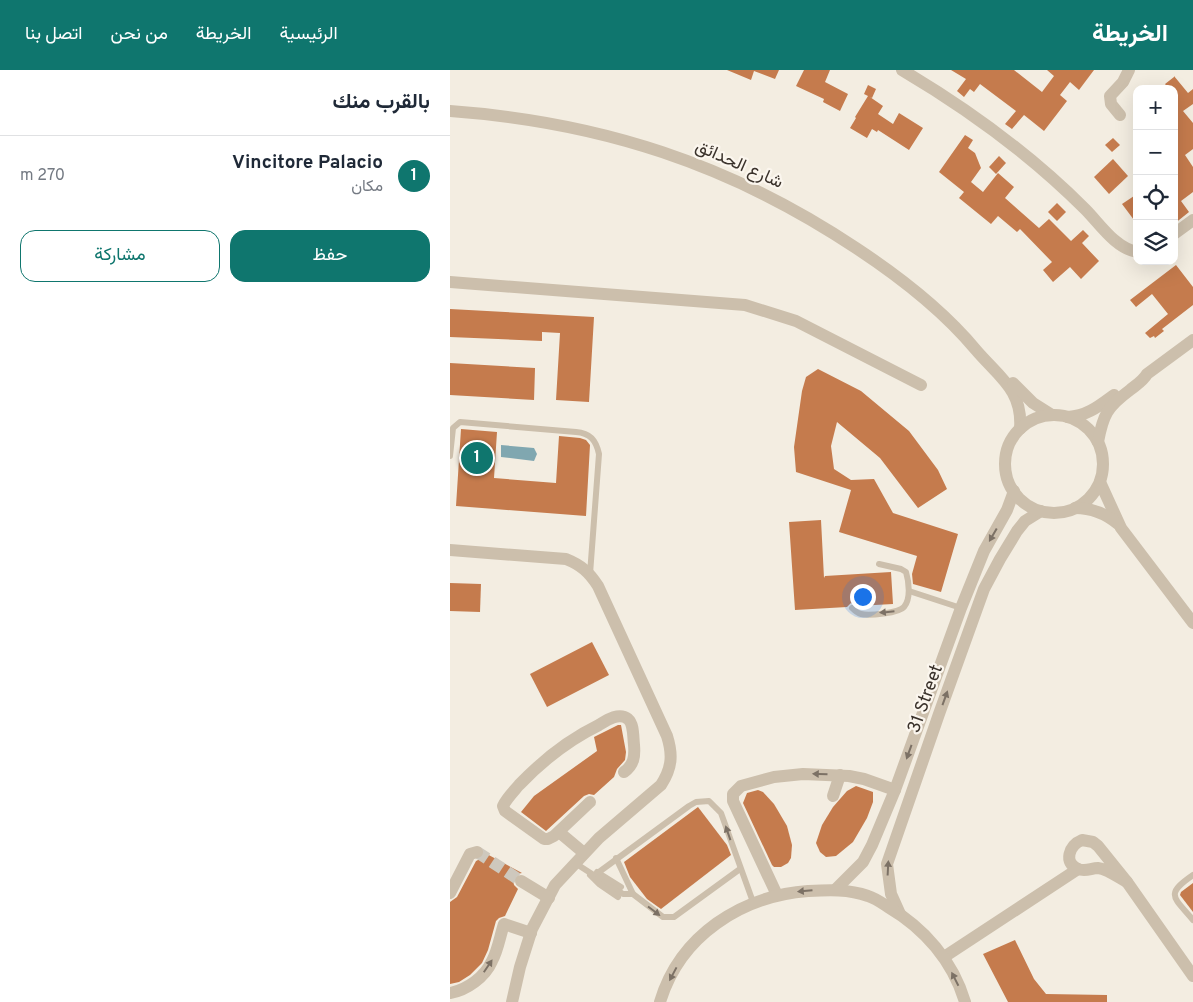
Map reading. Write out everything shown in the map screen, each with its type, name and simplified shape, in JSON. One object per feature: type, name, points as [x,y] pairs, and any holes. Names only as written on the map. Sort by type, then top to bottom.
[{"type":"street","points":[[902,70],[962,108],[1002,137],[1077,201],[1118,244],[1133,251]]},
{"type":"street","points":[[1120,115],[1111,104],[1110,96],[1123,82],[1129,70]]},
{"type":"street","name":"شارع الحدائق","points":[[450,111],[508,116],[586,129],[653,148],[723,174],[796,210],[882,265],[935,308],[972,344]]},
{"type":"street","points":[[1178,231],[1193,220]]},
{"type":"street","points":[[450,282],[745,305],[796,321],[921,384]]},
{"type":"street","points":[[1098,442],[1102,421],[1108,410],[1119,398],[1147,374],[1193,340]]},
{"type":"street","points":[[972,344],[985,351],[1033,403],[1052,416]]},
{"type":"street","points":[[972,344],[1015,396],[1020,413],[1020,429]]},
{"type":"street","points":[[1067,417],[1086,427],[1098,442],[1103,460],[1100,482],[1090,498],[1075,508],[1057,513],[1041,511],[1024,502],[1014,491],[1006,474],[1006,455],[1020,429],[1035,419],[1052,416],[1067,417],[1092,411],[1140,375],[1147,374]]},
{"type":"street","points":[[1100,482],[1121,528],[1193,623]]},
{"type":"street","name":"31 Street","points":[[836,889],[863,862],[872,845],[895,790],[961,608],[984,551],[1007,510],[1014,491]]},
{"type":"street","points":[[1075,508],[1090,509],[1104,514],[1121,528]]},
{"type":"street","name":"31 Street","points":[[900,914],[891,894],[886,864],[929,741],[984,589],[1017,531],[1025,521],[1041,511]]},
{"type":"street","points":[[450,550],[566,559],[580,564],[598,586],[671,748],[672,762],[668,774],[661,785],[624,814],[581,862],[555,885],[531,933],[520,967],[513,1001]]},
{"type":"street","points":[[590,802],[550,839],[544,838],[503,808],[503,805],[510,796],[539,765],[570,741],[612,718],[620,716],[627,719],[632,726],[634,751],[632,763],[624,772]]},
{"type":"street","points":[[777,895],[733,801],[735,790],[741,786],[788,775],[818,774],[864,779],[895,790]]},
{"type":"street","points":[[833,796],[840,775]]},
{"type":"street","points":[[559,832],[581,862]]},
{"type":"street","points":[[1127,882],[1097,868],[1084,871],[1072,866],[1069,852],[1076,842],[1082,840],[1098,846],[1127,882],[1193,976]]},
{"type":"street","points":[[450,893],[470,854],[476,852]]},
{"type":"street","points":[[944,957],[1078,869]]},
{"type":"street","points":[[522,881],[549,898]]},
{"type":"street","points":[[660,1002],[678,963],[699,938],[724,918],[753,902],[777,895],[836,889],[870,896],[900,914],[912,924],[944,957],[965,1002]]},
{"type":"street","points":[[450,993],[465,989],[482,976],[492,963],[504,924],[531,933]]},
{"type":"lane","points":[[450,456],[453,428],[460,422],[585,433],[592,438],[597,445],[599,454],[590,574]]},
{"type":"lane","points":[[852,608],[860,614],[899,611],[904,607],[909,591],[908,576],[904,570],[878,564]]},
{"type":"lane","points":[[909,591],[961,608]]},
{"type":"lane","points":[[599,872],[689,806],[696,802],[709,801],[721,813],[753,902]]},
{"type":"lane","points":[[616,858],[633,894],[663,918],[674,917],[740,869]]},
{"type":"lane","points":[[581,862],[621,888]]},
{"type":"lane","points":[[581,862],[623,894],[633,894]]},
{"type":"lane","points":[[581,862],[599,884],[618,897]]},
{"type":"lane","points":[[1193,875],[1177,887],[1175,897],[1193,920]]},
{"type":"water","points":[[501,445],[534,448],[537,454],[534,461],[501,457]]},
{"type":"building","points":[[727,70],[779,70],[775,79],[754,71],[751,80]]},
{"type":"building","points":[[804,70],[830,70],[825,82],[848,94],[840,111],[823,102],[824,99],[796,86]]},
{"type":"building","points":[[951,70],[1014,70],[1042,92],[1054,76],[1047,70],[1094,70],[1079,90],[1070,82],[1060,95],[1067,101],[1044,131],[1024,115],[1012,129],[1005,124],[1016,111],[980,84],[974,92],[970,89],[964,97],[957,91],[966,79]]},
{"type":"building","points":[[1174,77],[1188,93],[1193,89],[1193,104],[1183,111],[1193,123],[1193,149],[1185,155],[1193,167],[1193,192],[1181,201],[1189,212],[1178,221],[1178,85],[1165,84]]},
{"type":"building","points":[[868,85],[876,89],[872,98],[870,97],[883,106],[878,114],[893,124],[899,113],[923,128],[909,150],[878,130],[877,132],[872,129],[867,138],[850,128],[868,96],[864,94]]},
{"type":"building","points":[[965,135],[973,140],[968,148],[975,153],[981,168],[971,182],[983,192],[998,173],[1014,187],[1005,198],[1039,228],[1049,219],[1071,241],[1083,230],[1089,236],[1082,243],[1099,261],[1081,279],[1070,267],[1053,282],[1043,270],[1052,262],[1020,229],[1017,232],[998,216],[991,224],[959,198],[964,192],[939,172]]},
{"type":"building","points":[[1113,138],[1120,145],[1112,152],[1105,145]]},
{"type":"building","points":[[999,156],[1006,163],[996,174],[989,167]]},
{"type":"building","points":[[1113,159],[1128,176],[1109,194],[1094,177]]},
{"type":"building","points":[[1133,197],[1133,219],[1122,204]]},
{"type":"building","points":[[1057,203],[1066,212],[1057,221],[1048,212]]},
{"type":"building","points":[[1176,265],[1193,287],[1193,305],[1162,329],[1164,331],[1155,338],[1154,336],[1150,338],[1145,333],[1168,314],[1152,294],[1136,307],[1130,300]]},
{"type":"building","points":[[450,309],[594,317],[589,402],[556,400],[560,333],[542,332],[542,341],[450,337]]},
{"type":"building","points":[[450,363],[535,368],[534,400],[450,395]]},
{"type":"building","points":[[818,369],[861,391],[909,431],[938,470],[947,489],[918,508],[880,458],[837,422],[831,446],[834,469],[851,480],[874,479],[893,513],[958,534],[941,592],[913,584],[912,574],[917,556],[839,532],[851,490],[796,472],[794,447],[802,391],[806,377]]},
{"type":"building","points":[[461,429],[497,432],[494,478],[556,483],[559,436],[586,440],[590,445],[586,516],[456,506]]},
{"type":"building","points":[[821,520],[824,578],[825,576],[891,572],[893,604],[857,606],[851,603],[847,607],[795,610],[789,522]]},
{"type":"building","points":[[450,583],[481,584],[480,612],[450,611]]},
{"type":"building","points":[[592,642],[609,675],[547,707],[530,674]]},
{"type":"building","points":[[621,725],[626,752],[625,760],[617,769],[614,777],[594,795],[584,796],[546,831],[521,812],[534,796],[597,751],[594,737]]},
{"type":"building","points":[[856,786],[873,792],[873,802],[867,818],[853,842],[836,856],[826,857],[820,852],[816,843],[822,825],[833,807],[847,791]]},
{"type":"building","points":[[758,790],[763,792],[774,804],[787,826],[792,845],[791,858],[788,863],[781,867],[774,867],[772,865],[743,803],[747,793]]},
{"type":"building","points":[[698,807],[727,845],[731,855],[661,909],[647,899],[630,877],[624,862]]},
{"type":"building","points":[[485,853],[522,873],[517,874],[513,880],[514,885],[518,889],[505,916],[496,921],[488,950],[482,963],[470,975],[459,982],[450,984],[450,902],[457,897],[476,861],[482,858]]},
{"type":"building","points":[[1193,883],[1193,912],[1180,895],[1181,892]]},
{"type":"building","points":[[1015,940],[1034,979],[1046,994],[1107,995],[1107,1002],[1008,1002],[983,954]]},
{"type":"tunnel","points":[[477,852],[521,881]]},
{"type":"place","name":"Vincitore Palacio","points":[[477,458]]}]
